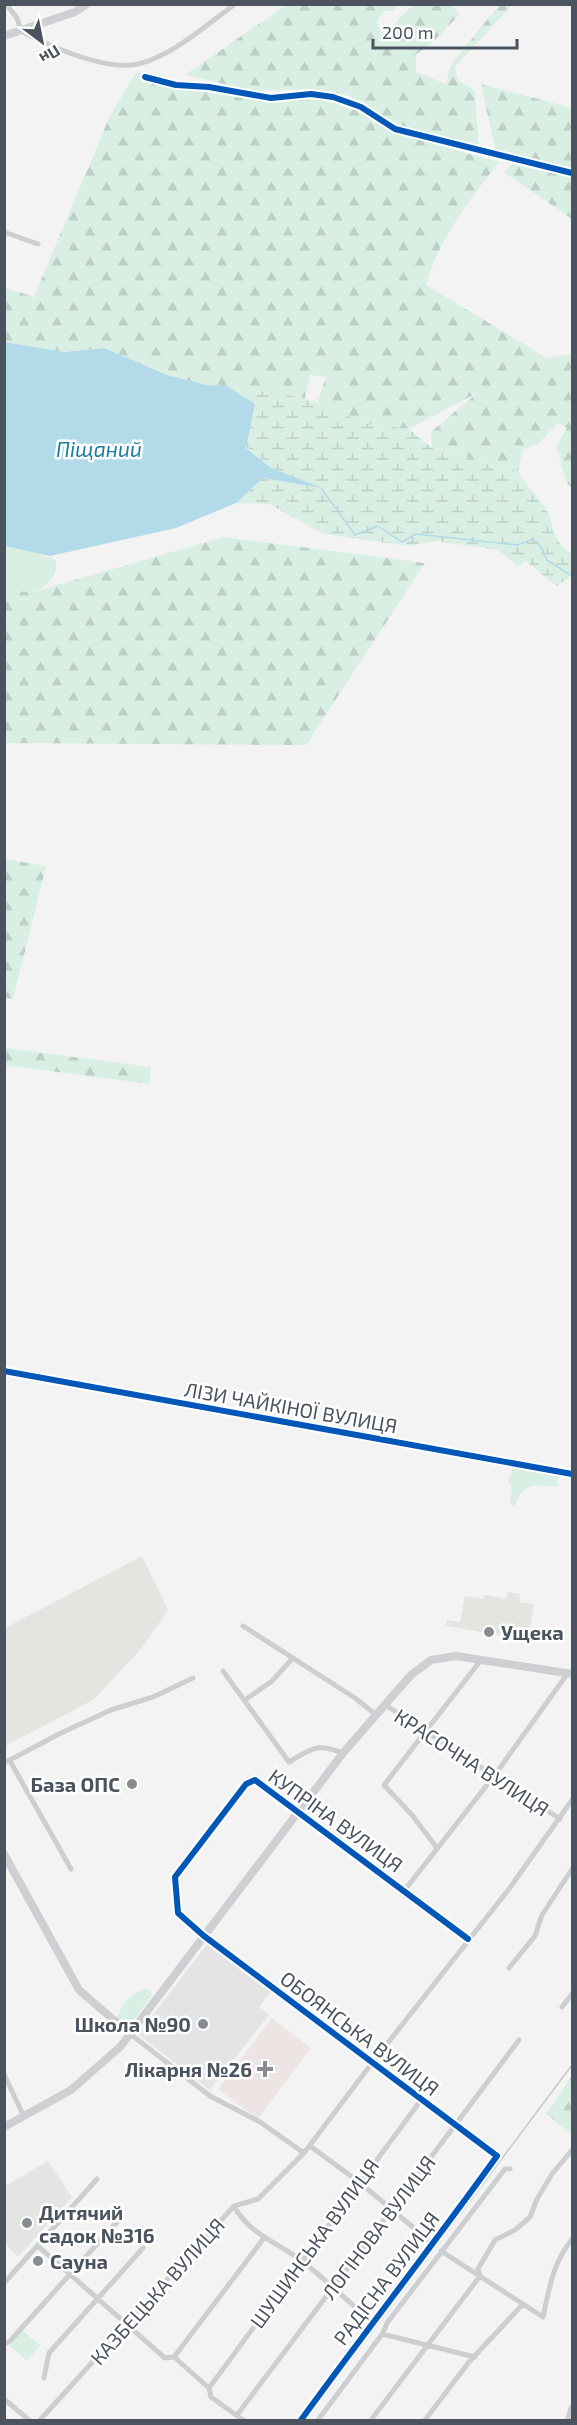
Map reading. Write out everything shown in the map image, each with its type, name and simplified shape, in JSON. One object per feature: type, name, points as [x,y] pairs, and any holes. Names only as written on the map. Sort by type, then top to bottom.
[{"type":"main road","points":[[4,36],[75,12],[87,4]]},
{"type":"main road","name":"КУПРІНА ВУЛИЦЯ","points":[[4,2127],[61,2097],[86,2079],[113,2054],[343,1753],[411,1675],[431,1660],[456,1656],[570,1673]]},
{"type":"main road","points":[[4,1854],[79,1989],[129,2033]]},
{"type":"street","points":[[6,4],[17,18],[21,31],[56,47],[116,64],[132,65],[176,46],[235,4]]},
{"type":"street","points":[[145,77],[177,85],[209,87],[271,98],[311,94],[333,97],[361,107],[395,129],[573,173]]},
{"type":"street","points":[[4,232],[38,244]]},
{"type":"street","name":"ЛІЗИ ЧАЙКІНОЇ ВУЛИЦЯ","points":[[4,1371],[573,1474]]},
{"type":"street","points":[[243,1626],[355,1698],[375,1714]]},
{"type":"street","points":[[245,1700],[272,1681],[292,1659]]},
{"type":"street","points":[[437,1848],[412,1815],[384,1785],[481,1660]]},
{"type":"street","points":[[223,1671],[289,1762],[313,1748],[324,1746],[343,1753]]},
{"type":"street","points":[[404,1891],[494,1776],[570,1673]]},
{"type":"street","points":[[71,1869],[7,1762],[62,1732],[193,1678]]},
{"type":"street","name":"КРАСОЧНА ВУЛИЦЯ","points":[[384,1704],[560,1819]]},
{"type":"street","name":"КУПРІНА ВУЛИЦЯ","points":[[204,1936],[178,1912],[175,1877],[246,1784],[255,1780],[468,1940]]},
{"type":"street","points":[[372,2322],[301,2261],[264,2238],[240,2216],[234,2206],[258,2199],[310,2146],[509,1889],[560,1819],[571,1808],[573,1800]]},
{"type":"street","points":[[509,1968],[535,1936],[542,1915],[573,1869]]},
{"type":"street","name":"ОБОЯНСЬКА ВУЛИЦЯ","points":[[204,1936],[497,2156]]},
{"type":"street","points":[[562,2007],[573,1994]]},
{"type":"street","points":[[129,2033],[210,2096],[260,2122],[304,2153]]},
{"type":"street","name":"ЛОГІНОВА ВУЛИЦЯ","points":[[237,2415],[519,2040]]},
{"type":"street","points":[[4,2074],[24,2117]]},
{"type":"street","name":"ШУШИНСЬКА ВУЛИЦЯ","points":[[209,2388],[421,2100]]},
{"type":"street","points":[[310,2146],[359,2182],[433,2245]]},
{"type":"street","points":[[480,2276],[478,2269],[495,2240],[530,2217],[537,2199],[552,2174],[573,2151]]},
{"type":"street","name":"РАДІСНА ВУЛИЦЯ","points":[[301,2421],[497,2156]]},
{"type":"street","name":"РАДІСНА ВУЛИЦЯ","points":[[318,2421],[441,2251],[505,2169],[510,2169]]},
{"type":"street","points":[[4,2283],[97,2179]]},
{"type":"street","name":"КАЗБЕЦЬКА ВУЛИЦЯ","points":[[40,2421],[234,2206]]},
{"type":"street","points":[[4,2344],[10,2342],[117,2222]]},
{"type":"street","points":[[38,2246],[165,2358],[174,2357],[264,2238]]},
{"type":"street","points":[[441,2251],[543,2317],[553,2271],[561,2254],[573,2239]]},
{"type":"street","points":[[45,2378],[49,2353],[143,2248]]},
{"type":"street","points":[[371,2421],[480,2276]]},
{"type":"street","points":[[425,2421],[469,2362],[523,2304]]},
{"type":"street","points":[[382,2334],[475,2357]]},
{"type":"street","points":[[174,2357],[209,2388],[211,2397],[243,2421]]},
{"type":"street","points":[[4,2399],[29,2421]]},
{"type":"shaded area","points":[[142,1556],[168,1610],[142,1648],[93,1700],[5,1746],[5,1628]]},
{"type":"shaded area","points":[[508,1592],[520,1594],[519,1602],[534,1604],[528,1640],[446,1626],[447,1620],[460,1622],[465,1596],[483,1599],[484,1595],[506,1599]]},
{"type":"shaded area","name":"Школа №90","points":[[209,1942],[272,1990],[259,2007],[269,2015],[210,2090],[138,2034]]},
{"type":"shaded area","name":"Лікарня №26","points":[[272,2018],[311,2048],[258,2119],[218,2089]]},
{"type":"shaded area","name":"Дитячий садок №316","points":[[48,2161],[72,2197],[18,2257],[5,2243],[5,2186]]},
{"type":"green space","points":[[286,5],[398,5],[394,11],[384,11],[377,20],[379,29],[386,36],[400,17],[414,5],[453,5],[459,15],[429,46],[416,54],[416,72],[446,84],[450,66],[499,5],[512,5],[455,67],[458,80],[475,91],[479,149],[397,126],[350,96],[307,89],[255,91],[185,75]]},
{"type":"green space","points":[[136,72],[261,101],[328,99],[367,115],[394,133],[499,162],[447,236],[426,285],[547,358],[572,354],[572,488],[567,483],[556,447],[567,428],[558,423],[537,445],[523,449],[518,471],[432,448],[431,432],[477,393],[409,429],[364,423],[317,404],[326,377],[310,375],[305,398],[207,385],[167,375],[104,348],[64,352],[5,342],[4,287],[34,297],[109,118]]},
{"type":"green space","points":[[481,84],[572,108],[572,168],[496,152]]},
{"type":"green space","points":[[513,164],[572,178],[572,219],[504,172]]},
{"type":"green space","points":[[227,386],[305,398],[364,423],[409,429],[432,448],[518,471],[544,506],[559,542],[572,554],[571,574],[567,580],[556,586],[526,561],[518,566],[497,550],[436,541],[409,546],[324,534],[269,504],[236,503],[263,478],[318,487],[271,468],[246,447],[255,404]]},
{"type":"green space","points":[[224,537],[425,563],[306,745],[5,743],[5,591],[33,592]]},
{"type":"green space","points":[[5,546],[32,551],[56,560],[54,576],[43,587],[33,592],[5,591]]},
{"type":"green space","points":[[4,859],[46,866],[13,999],[5,998]]},
{"type":"green space","points":[[5,1048],[151,1067],[149,1084],[5,1065]]},
{"type":"green space","points":[[513,1467],[559,1475],[556,1487],[540,1485],[529,1487],[521,1493],[514,1507],[510,1502],[512,1489],[508,1481]]},
{"type":"green space","points":[[146,1989],[151,1991],[152,1995],[133,2021],[122,2023],[117,2018],[124,2003],[131,1996]]},
{"type":"green space","points":[[572,2076],[572,2134],[546,2114]]},
{"type":"green space","points":[[22,2330],[40,2345],[27,2361],[9,2345]]},
{"type":"water","name":"Піщаний","points":[[5,342],[64,352],[104,348],[167,375],[207,385],[227,386],[255,404],[246,448],[271,468],[322,488],[263,478],[236,503],[176,528],[50,556],[5,546]]},
{"type":"waterway","points":[[321,488],[355,535],[378,526],[402,542],[416,534],[517,545],[533,539],[541,547],[547,560],[572,576]]},
{"type":"railway","points":[[306,2420],[572,2065]]},
{"type":"cycle path","points":[[145,77],[176,85],[209,87],[271,98],[311,94],[333,97],[361,107],[395,129],[572,173]]},
{"type":"cycle path","points":[[4,1371],[572,1474]]},
{"type":"cycle path","points":[[301,2420],[497,2156],[204,1936],[178,1913],[175,1877],[246,1784],[255,1780],[468,1939]]},
{"type":"place","name":"Ущека","points":[[489,1632]]},
{"type":"place","name":"База ОПС","points":[[132,1784]]},
{"type":"place","name":"Школа №90","points":[[203,2024]]},
{"type":"place","name":"Лікарня №26","points":[[265,2069]]},
{"type":"place","name":"Дитячий садок №316","points":[[27,2223]]},
{"type":"place","name":"Сауна","points":[[38,2261]]}]
